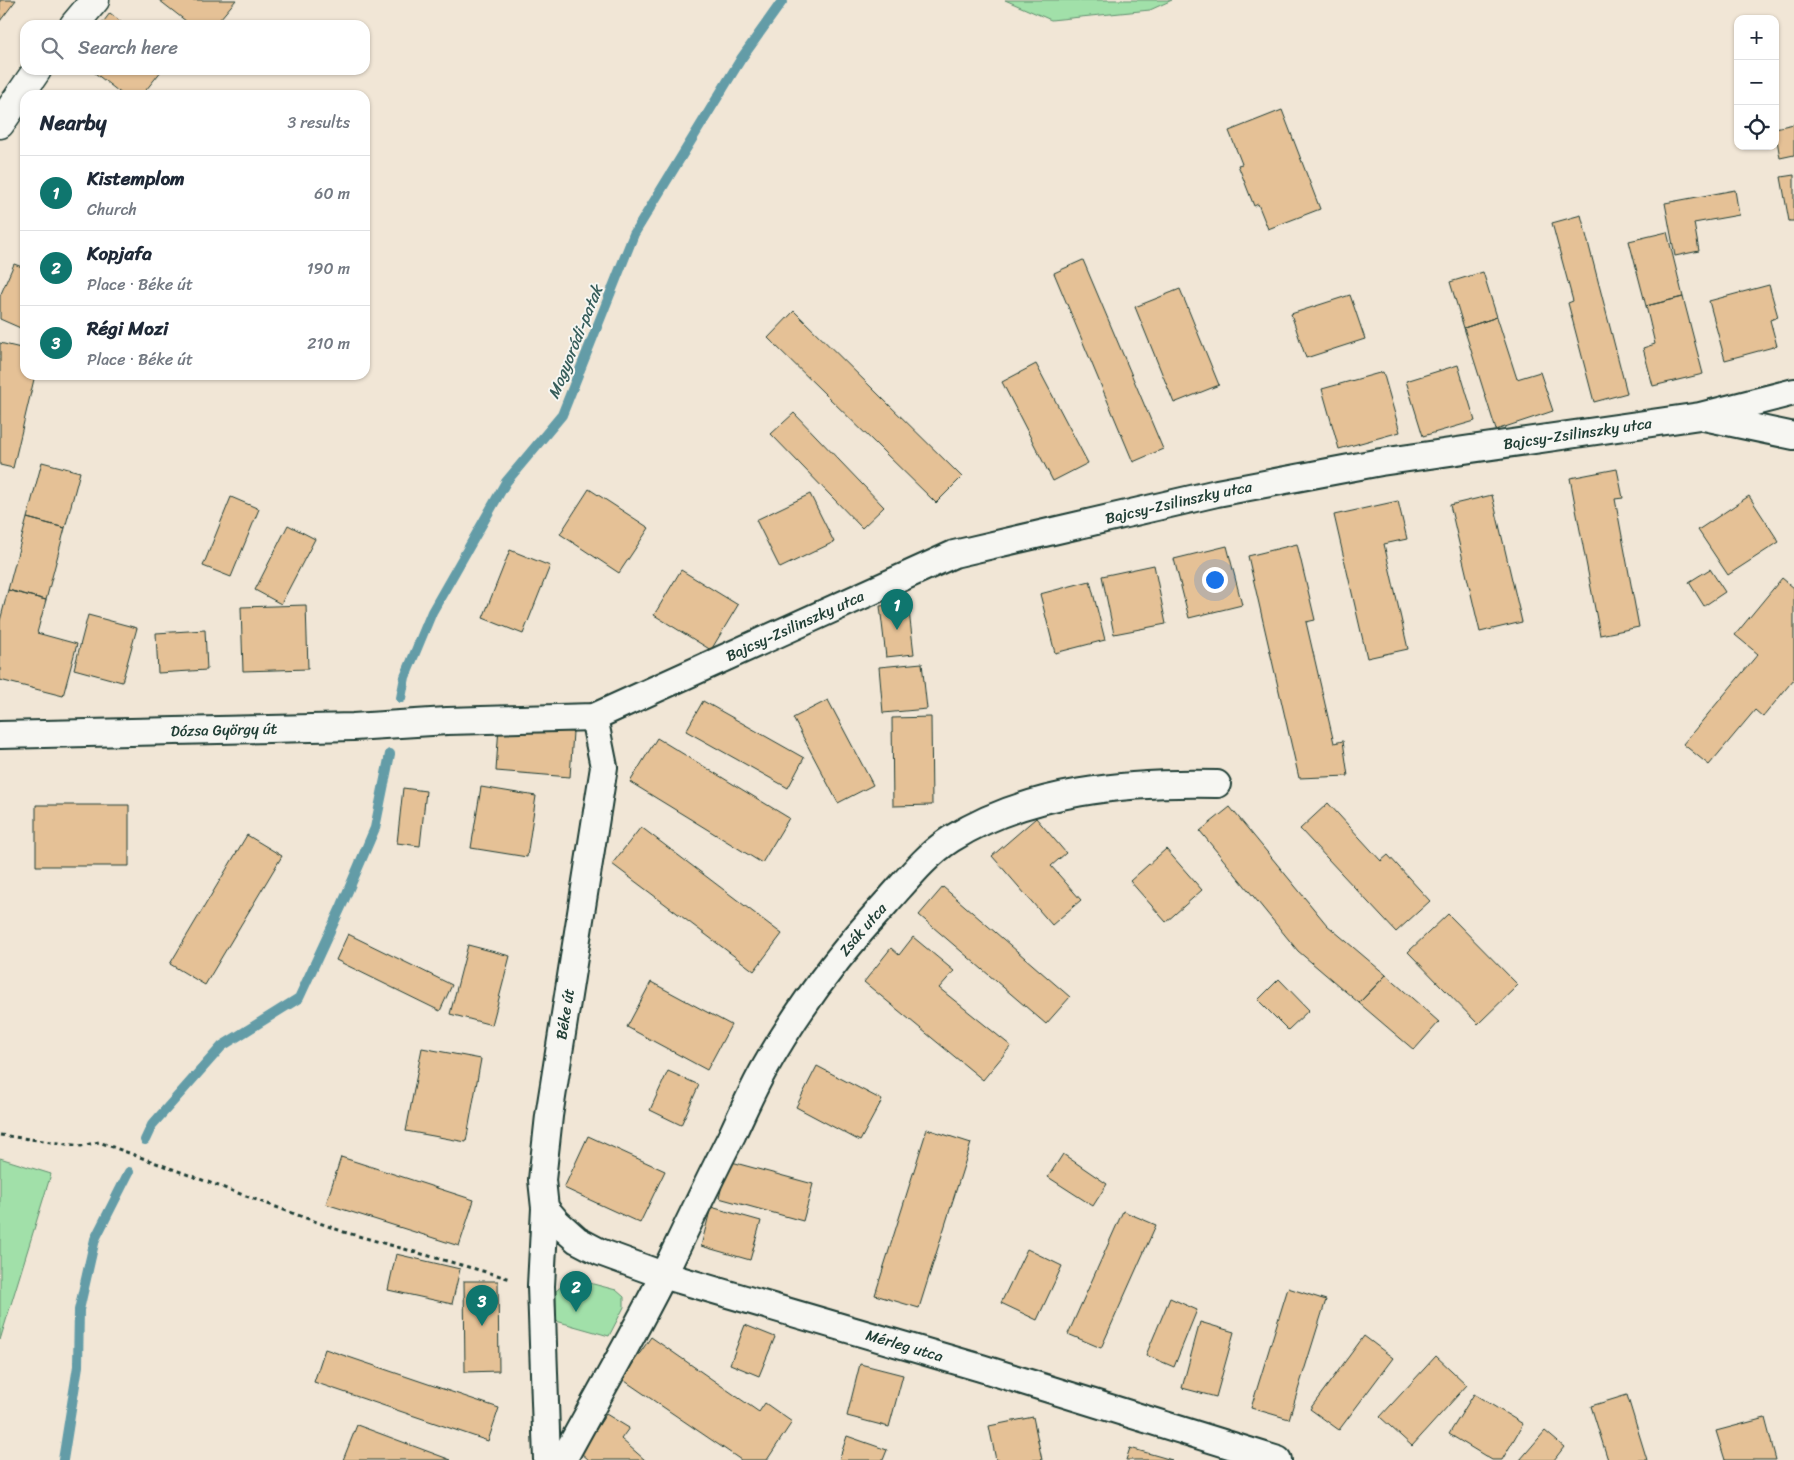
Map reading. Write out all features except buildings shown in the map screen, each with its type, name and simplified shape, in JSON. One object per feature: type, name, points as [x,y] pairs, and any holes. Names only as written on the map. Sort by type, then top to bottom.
[{"type":"street","points":[[78,20],[95,0]]},
{"type":"street","points":[[23,90],[34,75]]},
{"type":"street","points":[[0,124],[20,95]]},
{"type":"street","name":"Bajcsy-Zsilinszky utca","points":[[594,717],[954,554],[1217,493],[1381,462],[1700,416],[1794,392]]},
{"type":"street","points":[[1700,416],[1794,436]]},
{"type":"street","name":"Dózsa György út","points":[[0,734],[353,727],[447,721],[594,717]]},
{"type":"street","name":"Béke út","points":[[547,1460],[541,1286],[545,1208],[542,1180],[549,1116],[604,767],[594,717]]},
{"type":"street","name":"Zsák utca","points":[[663,1276],[764,1070],[774,1054],[830,967],[922,863],[950,840],[977,825],[1003,812],[1043,800],[1126,787],[1174,783],[1217,784]]},
{"type":"street","name":"Mérleg utca","points":[[545,1208],[577,1240],[600,1252],[663,1276],[981,1368],[1278,1460]]},
{"type":"street","points":[[563,1460],[663,1276]]},
{"type":"path","points":[[0,1135],[80,1146],[100,1142],[344,1232],[541,1286]]},
{"type":"green space","points":[[1005,0],[1172,0],[1150,10],[1051,20]]},
{"type":"green space","points":[[0,1158],[51,1174],[0,1340]]},
{"type":"green space","points":[[578,1280],[616,1290],[624,1297],[624,1307],[609,1336],[556,1321],[556,1291],[565,1283]]},
{"type":"waterway","name":"Mogyoródi-patak","points":[[401,698],[405,677],[432,612],[506,482],[562,415],[634,234],[741,59],[783,0]]},
{"type":"waterway","points":[[145,1140],[152,1125],[222,1046],[299,998],[375,828],[390,754]]},
{"type":"waterway","points":[[63,1460],[78,1366],[79,1310],[95,1239],[129,1172]]},
{"type":"place","name":"Kistemplom","points":[[897,630]]},
{"type":"place","name":"Kopjafa","points":[[576,1312]]},
{"type":"place","name":"Régi Mozi","points":[[482,1326]]}]
